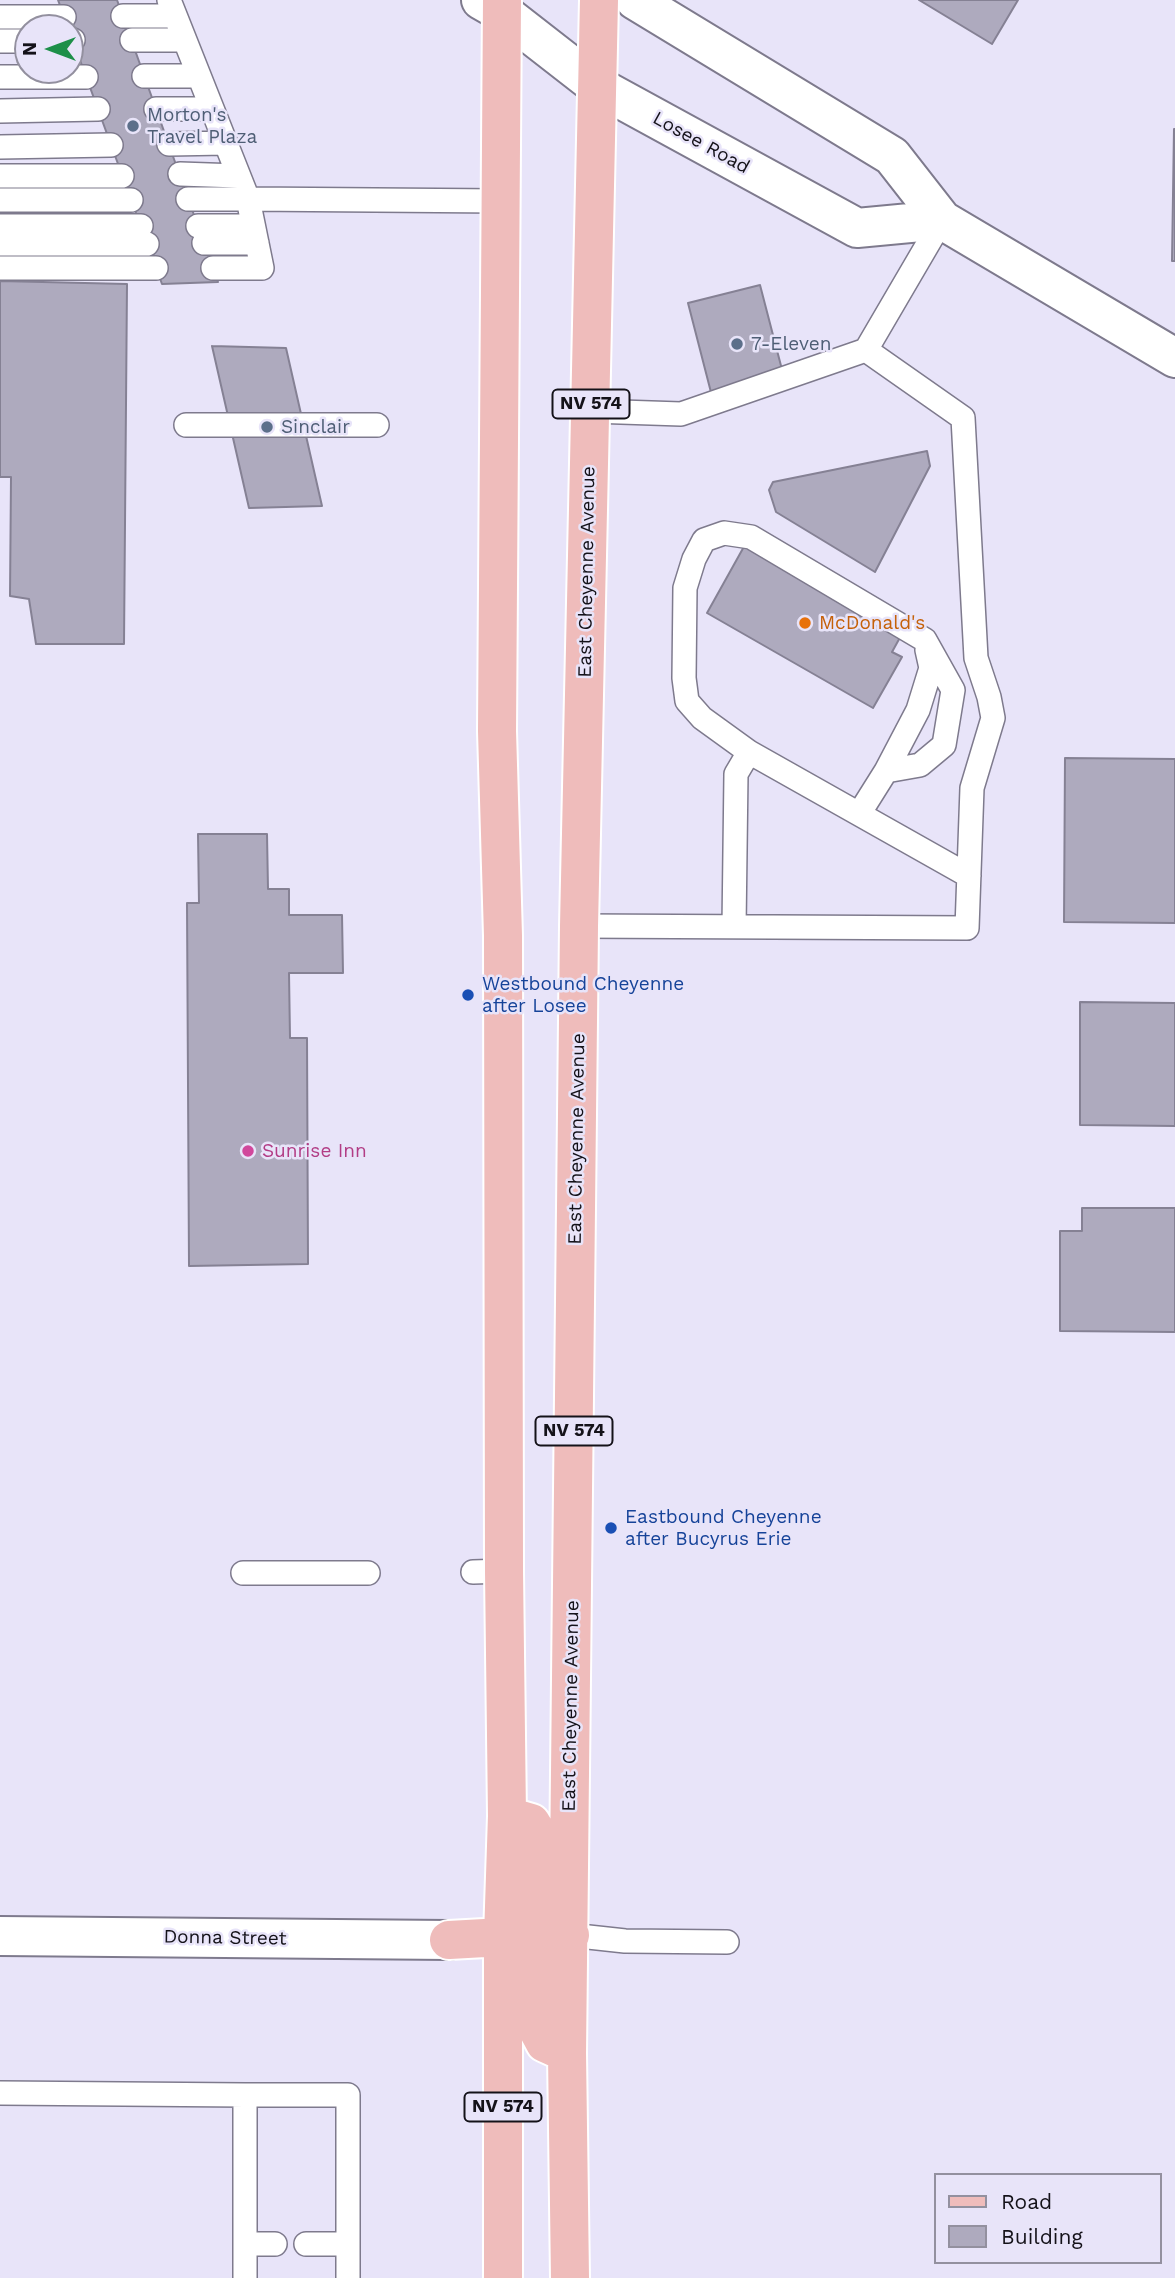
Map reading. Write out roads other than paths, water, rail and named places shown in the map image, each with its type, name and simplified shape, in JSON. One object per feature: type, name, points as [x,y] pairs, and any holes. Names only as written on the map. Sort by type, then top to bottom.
[{"type":"main road","name":"East Cheyenne Avenue","points":[[570,2278],[567,2053],[579,926],[599,0]]},
{"type":"main road","points":[[635,0],[892,156],[942,220],[1175,358]]},
{"type":"main road","name":"Losee Road","points":[[495,4],[597,86],[858,228],[942,220]]},
{"type":"main road","name":"NV 574","points":[[495,4],[500,201],[497,732],[503,936],[489,1572],[507,1816],[503,1937],[503,2278]]},
{"type":"main road","points":[[507,1816],[531,1824],[540,1838],[543,1855],[541,1923],[552,1933],[570,1935]]},
{"type":"main road","name":"Donna Street","points":[[0,1936],[449,1940],[503,1937]]},
{"type":"main road","points":[[503,1937],[521,1942],[533,1954],[538,2030],[545,2043],[567,2053]]},
{"type":"lane","points":[[0,2],[61,9],[0,17]]},
{"type":"lane","points":[[120,9],[171,5],[248,199],[262,268],[213,268]]},
{"type":"lane","points":[[132,40],[184,40]]},
{"type":"lane","points":[[144,76],[199,76]]},
{"type":"lane","points":[[0,77],[86,77]]},
{"type":"lane","points":[[0,111],[98,109]]},
{"type":"lane","points":[[156,109],[212,109]]},
{"type":"lane","points":[[169,144],[226,143]]},
{"type":"lane","points":[[0,146],[111,145]]},
{"type":"lane","points":[[180,174],[239,176]]},
{"type":"lane","points":[[0,176],[122,176]]},
{"type":"lane","points":[[188,199],[500,201]]},
{"type":"lane","points":[[0,200],[131,200]]},
{"type":"lane","points":[[591,411],[681,414],[866,350],[942,220]]},
{"type":"lane","points":[[0,226],[144,235],[0,244]]},
{"type":"lane","points":[[201,235],[255,235]]},
{"type":"lane","points":[[0,268],[156,268]]},
{"type":"lane","points":[[579,926],[967,928],[972,788],[993,719],[976,658],[963,418],[866,350]]},
{"type":"lane","points":[[186,425],[377,425]]},
{"type":"lane","points":[[886,771],[920,765],[944,745],[953,690],[925,640],[751,537],[724,533],[704,540],[694,559],[685,588],[684,678],[687,701],[702,719],[748,752],[969,876]]},
{"type":"lane","points":[[859,814],[886,771],[918,710],[931,668],[925,640]]},
{"type":"lane","points":[[734,927],[736,774],[748,752]]},
{"type":"lane","points":[[243,1573],[368,1573]]},
{"type":"lane","points":[[570,1935],[625,1941],[727,1942]]},
{"type":"lane","points":[[0,2093],[348,2095],[348,2278]]},
{"type":"lane","points":[[245,2095],[245,2278]]},
{"type":"lane","points":[[244,2244],[275,2244]]},
{"type":"lane","points":[[306,2244],[348,2244]]},
{"type":"place","name":"Morton's Travel Plaza","points":[[133,126]]},
{"type":"place","name":"7-Eleven","points":[[737,344]]},
{"type":"place","name":"Sinclair","points":[[267,427]]},
{"type":"place","name":"McDonald's","points":[[805,623]]},
{"type":"place","name":"Westbound Cheyenne after Losee","points":[[468,995]]},
{"type":"place","name":"Sunrise Inn","points":[[248,1151]]},
{"type":"place","name":"Eastbound Cheyenne after Bucyrus Erie","points":[[611,1528]]}]
